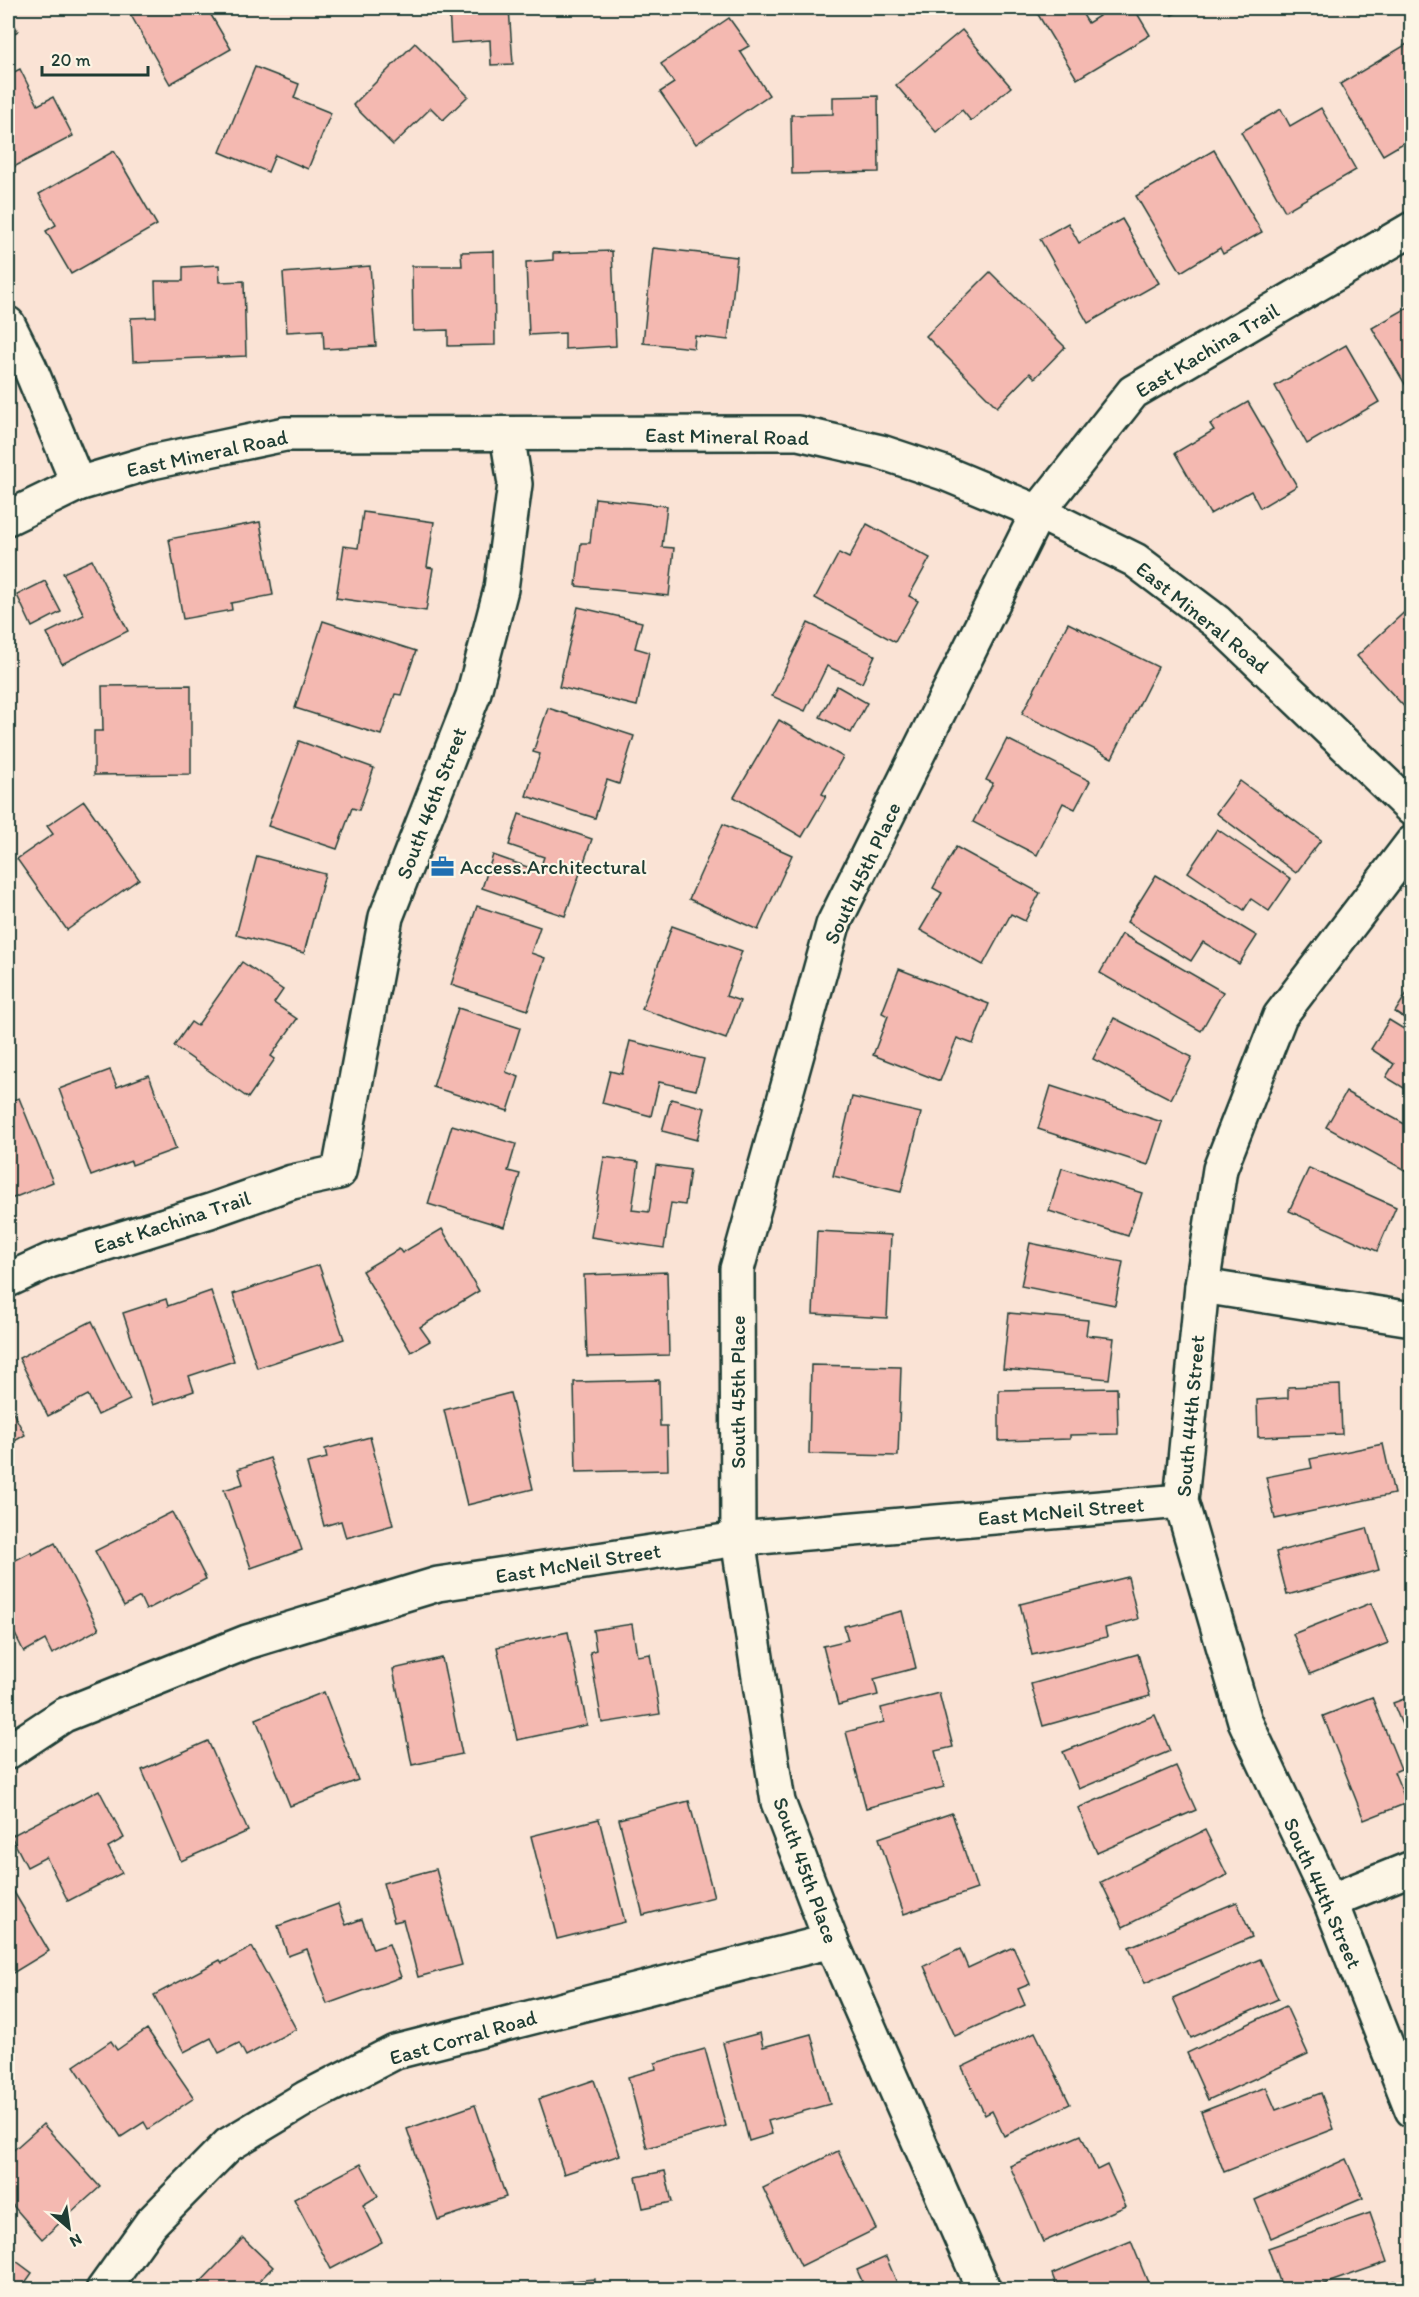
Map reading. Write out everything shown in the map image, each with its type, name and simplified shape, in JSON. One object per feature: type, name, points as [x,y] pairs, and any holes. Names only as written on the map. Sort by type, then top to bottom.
[{"type":"street","name":"East Kachina Trail","points":[[1038,512],[1134,392],[1412,229]]},
{"type":"street","points":[[8,324],[30,368],[78,484]]},
{"type":"street","name":"East Mineral Road","points":[[8,518],[78,484],[152,462],[285,434],[798,433],[881,452],[944,473],[1038,512],[1135,560],[1217,622],[1412,809]]},
{"type":"street","name":"South 46th Street","points":[[339,1172],[386,917],[473,696],[501,588],[514,484],[507,435]]},
{"type":"street","name":"South 45th Place","points":[[984,2289],[831,1941],[778,1802],[738,1539],[736,1269],[833,926],[1038,512]]},
{"type":"street","name":"South 44th Street","points":[[1412,843],[1280,1016],[1220,1169],[1202,1286],[1181,1501],[1245,1721],[1330,1901],[1412,2110]]},
{"type":"street","name":"East Kachina Trail","points":[[8,1280],[49,1261],[210,1211],[292,1182],[339,1172]]},
{"type":"street","points":[[1202,1286],[1412,1319]]},
{"type":"street","name":"East McNeil Street","points":[[8,1752],[64,1715],[247,1642],[438,1584],[738,1539],[1181,1501]]},
{"type":"street","points":[[1330,1901],[1412,1868]]},
{"type":"street","name":"East Corral Road","points":[[103,2289],[151,2223],[228,2145],[306,2098],[395,2052],[831,1941]]},
{"type":"building","points":[[8,8],[21,8],[8,15]]},
{"type":"building","points":[[131,8],[207,8],[231,49],[170,84],[128,10]]},
{"type":"building","points":[[449,8],[509,8],[513,64],[491,65],[490,40],[451,43]]},
{"type":"building","points":[[1034,8],[1079,8],[1088,23],[1099,16],[1094,8],[1134,8],[1150,35],[1077,79]]},
{"type":"building","points":[[1168,8],[1187,8],[1172,15]]},
{"type":"building","points":[[8,15],[18,31],[8,37]]},
{"type":"building","points":[[729,18],[749,46],[740,51],[769,95],[696,144],[660,92],[674,83],[661,64]]},
{"type":"building","points":[[962,30],[1011,87],[971,121],[962,110],[936,132],[896,85]]},
{"type":"building","points":[[1412,41],[1412,138],[1383,155],[1340,84]]},
{"type":"building","points":[[415,43],[468,96],[443,120],[431,108],[393,145],[353,105]]},
{"type":"building","points":[[255,67],[299,84],[294,98],[331,113],[308,169],[275,155],[268,172],[220,152]]},
{"type":"building","points":[[20,69],[38,105],[53,97],[73,136],[10,169],[8,165],[8,75]]},
{"type":"building","points":[[878,96],[879,172],[792,174],[791,115],[833,114],[833,97]]},
{"type":"building","points":[[1321,108],[1356,170],[1285,211],[1241,132],[1281,109],[1290,126]]},
{"type":"building","points":[[1214,150],[1262,232],[1223,254],[1220,248],[1181,272],[1136,196]]},
{"type":"building","points":[[114,151],[157,225],[71,274],[46,231],[56,225],[39,194]]},
{"type":"building","points":[[1122,219],[1159,283],[1088,323],[1040,239],[1068,223],[1079,243]]},
{"type":"building","points":[[653,248],[737,257],[728,340],[695,336],[694,348],[643,343]]},
{"type":"building","points":[[494,251],[495,345],[448,346],[448,330],[413,331],[412,266],[462,266],[461,252]]},
{"type":"building","points":[[612,251],[616,346],[565,349],[565,333],[529,335],[526,262],[553,260],[553,253]]},
{"type":"building","points":[[219,265],[220,282],[244,281],[246,356],[133,361],[131,318],[156,317],[155,281],[183,281],[183,267]]},
{"type":"building","points":[[370,266],[376,346],[324,349],[323,330],[287,332],[283,273]]},
{"type":"building","points":[[990,272],[1065,347],[1035,378],[1030,373],[997,407],[926,336]]},
{"type":"building","points":[[1412,305],[1412,396],[1372,328]]},
{"type":"building","points":[[1346,345],[1379,402],[1307,444],[1275,386]]},
{"type":"building","points":[[1248,402],[1297,486],[1260,508],[1251,491],[1210,514],[1175,453],[1214,430],[1210,424]]},
{"type":"building","points":[[595,498],[667,506],[662,547],[674,548],[669,596],[576,586],[581,543],[590,543]]},
{"type":"building","points":[[363,512],[434,522],[427,567],[433,568],[426,611],[336,598],[344,546],[358,548]]},
{"type":"building","points":[[260,522],[273,595],[231,603],[232,610],[183,619],[169,539]]},
{"type":"building","points":[[867,524],[930,558],[909,596],[918,601],[895,642],[815,598],[839,553],[849,558]]},
{"type":"building","points":[[92,560],[128,631],[62,664],[47,633],[84,615],[63,573]]},
{"type":"building","points":[[45,581],[61,612],[32,627],[17,595]]},
{"type":"building","points":[[1412,605],[1412,715],[1357,656]]},
{"type":"building","points":[[578,607],[642,622],[635,648],[649,652],[637,706],[559,687]]},
{"type":"building","points":[[323,621],[416,651],[401,695],[395,694],[381,735],[295,708]]},
{"type":"building","points":[[808,623],[875,655],[862,683],[827,666],[805,711],[772,696]]},
{"type":"building","points":[[1068,623],[1158,667],[1112,758],[1022,714]]},
{"type":"building","points":[[191,685],[191,774],[94,775],[94,731],[103,731],[102,686]]},
{"type":"building","points":[[837,686],[867,703],[851,733],[820,717]]},
{"type":"building","points":[[548,708],[634,736],[619,784],[607,780],[595,818],[526,796],[540,754],[533,752]]},
{"type":"building","points":[[779,720],[843,757],[822,794],[826,796],[802,837],[734,797]]},
{"type":"building","points":[[1007,739],[1090,781],[1075,809],[1063,803],[1037,855],[973,822],[993,783],[986,780]]},
{"type":"building","points":[[299,741],[374,768],[359,810],[352,808],[337,849],[268,826]]},
{"type":"building","points":[[1240,781],[1321,840],[1296,873],[1216,813]]},
{"type":"building","points":[[84,801],[139,879],[67,930],[17,859],[53,834],[47,826]]},
{"type":"building","points":[[519,814],[592,839],[565,916],[482,888],[493,855],[539,871],[544,857],[509,845]]},
{"type":"building","points":[[723,824],[792,855],[758,930],[689,899]]},
{"type":"building","points":[[1217,829],[1291,879],[1269,911],[1251,899],[1244,910],[1188,872]]},
{"type":"building","points":[[956,847],[1040,893],[1025,921],[1011,914],[983,965],[920,930],[942,893],[933,888]]},
{"type":"building","points":[[257,856],[325,874],[304,953],[236,935]]},
{"type":"building","points":[[1156,875],[1257,936],[1239,964],[1203,942],[1191,961],[1127,922]]},
{"type":"building","points":[[477,906],[540,927],[531,953],[545,958],[528,1010],[451,985]]},
{"type":"building","points":[[672,926],[742,951],[726,996],[740,1001],[726,1039],[642,1009]]},
{"type":"building","points":[[1122,934],[1223,992],[1201,1031],[1100,973]]},
{"type":"building","points":[[242,962],[283,990],[274,1003],[297,1019],[271,1056],[275,1059],[248,1098],[174,1046],[191,1022],[197,1026]]},
{"type":"building","points":[[899,969],[989,1004],[973,1044],[957,1038],[940,1081],[873,1055],[888,1016],[882,1013]]},
{"type":"building","points":[[1412,985],[1412,1023],[1395,1012]]},
{"type":"building","points":[[458,1008],[520,1028],[506,1072],[519,1077],[508,1111],[433,1087]]},
{"type":"building","points":[[1114,1018],[1192,1057],[1171,1099],[1093,1059]]},
{"type":"building","points":[[1389,1020],[1412,1034],[1412,1093],[1386,1077],[1394,1064],[1371,1049]]},
{"type":"building","points":[[630,1041],[704,1059],[696,1090],[659,1082],[651,1116],[602,1103],[610,1071],[622,1074]]},
{"type":"building","points":[[110,1070],[117,1087],[149,1075],[176,1149],[132,1165],[131,1161],[91,1176],[59,1089]]},
{"type":"building","points":[[1051,1086],[1162,1122],[1148,1165],[1038,1129]]},
{"type":"building","points":[[1346,1092],[1412,1128],[1412,1174],[1326,1127]]},
{"type":"building","points":[[852,1097],[921,1113],[901,1192],[833,1176]]},
{"type":"building","points":[[19,1098],[53,1182],[8,1200],[8,1102]]},
{"type":"building","points":[[671,1099],[705,1108],[697,1140],[662,1131]]},
{"type":"building","points":[[452,1125],[516,1144],[508,1171],[520,1174],[504,1227],[428,1204]]},
{"type":"building","points":[[604,1157],[639,1162],[632,1210],[649,1212],[656,1165],[690,1170],[685,1205],[671,1203],[664,1248],[591,1237]]},
{"type":"building","points":[[1062,1168],[1142,1193],[1128,1236],[1049,1211]]},
{"type":"building","points":[[1309,1168],[1396,1207],[1377,1251],[1289,1211]]},
{"type":"building","points":[[442,1229],[479,1291],[420,1327],[430,1341],[411,1352],[362,1271],[399,1249],[402,1253]]},
{"type":"building","points":[[817,1231],[891,1235],[887,1318],[813,1314]]},
{"type":"building","points":[[1030,1243],[1123,1262],[1115,1305],[1021,1286]]},
{"type":"building","points":[[319,1265],[344,1339],[257,1368],[233,1294]]},
{"type":"building","points":[[667,1272],[669,1355],[587,1357],[584,1275]]},
{"type":"building","points":[[211,1291],[234,1361],[189,1376],[194,1391],[153,1405],[123,1313],[166,1299],[168,1306]]},
{"type":"building","points":[[1009,1313],[1088,1320],[1086,1335],[1114,1338],[1109,1379],[1003,1369]]},
{"type":"building","points":[[92,1321],[130,1400],[98,1415],[88,1395],[48,1416],[19,1358]]},
{"type":"building","points":[[811,1365],[901,1367],[898,1456],[809,1454]]},
{"type":"building","points":[[659,1380],[660,1426],[667,1426],[668,1470],[576,1472],[574,1382]]},
{"type":"building","points":[[1340,1385],[1342,1434],[1258,1437],[1257,1400],[1288,1398],[1288,1387]]},
{"type":"building","points":[[1117,1388],[1118,1434],[1070,1435],[1070,1439],[999,1441],[999,1390]]},
{"type":"building","points":[[510,1393],[533,1489],[467,1505],[444,1410]]},
{"type":"building","points":[[8,1403],[25,1435],[8,1445]]},
{"type":"building","points":[[370,1437],[393,1525],[346,1538],[341,1521],[324,1526],[307,1463],[327,1458],[325,1449]]},
{"type":"building","points":[[1383,1444],[1394,1494],[1275,1519],[1266,1477],[1312,1468],[1310,1459]]},
{"type":"building","points":[[270,1458],[302,1550],[251,1568],[224,1490],[243,1484],[238,1469]]},
{"type":"building","points":[[172,1512],[206,1579],[146,1610],[140,1597],[124,1606],[95,1551]]},
{"type":"building","points":[[1367,1528],[1379,1570],[1287,1595],[1276,1552]]},
{"type":"building","points":[[55,1543],[99,1629],[52,1654],[45,1640],[24,1652],[8,1620],[8,1564]]},
{"type":"building","points":[[1128,1577],[1138,1619],[1105,1628],[1107,1637],[1032,1655],[1020,1604]]},
{"type":"building","points":[[1371,1603],[1388,1643],[1310,1674],[1293,1634]]},
{"type":"building","points":[[902,1611],[916,1668],[874,1679],[878,1695],[838,1705],[823,1646],[848,1640],[844,1626]]},
{"type":"building","points":[[632,1624],[637,1656],[650,1654],[660,1714],[602,1723],[590,1652],[596,1650],[593,1630]]},
{"type":"building","points":[[568,1632],[587,1725],[517,1740],[497,1647]]},
{"type":"building","points":[[1138,1654],[1150,1696],[1043,1726],[1031,1684]]},
{"type":"building","points":[[442,1658],[462,1754],[412,1765],[393,1669]]},
{"type":"building","points":[[324,1692],[358,1780],[290,1806],[256,1719]]},
{"type":"building","points":[[939,1693],[953,1747],[935,1751],[944,1787],[866,1808],[846,1732],[884,1722],[881,1708]]},
{"type":"building","points":[[1412,1696],[1412,1749],[1393,1703]]},
{"type":"building","points":[[1372,1697],[1401,1769],[1394,1772],[1407,1803],[1364,1820],[1323,1716]]},
{"type":"building","points":[[1155,1715],[1170,1751],[1079,1789],[1063,1752]]},
{"type":"building","points":[[208,1741],[248,1831],[181,1861],[142,1770]]},
{"type":"building","points":[[1176,1766],[1196,1810],[1097,1853],[1078,1808]]},
{"type":"building","points":[[99,1790],[124,1838],[108,1847],[122,1873],[68,1901],[46,1857],[27,1867],[11,1836]]},
{"type":"building","points":[[689,1801],[714,1897],[643,1915],[619,1819]]},
{"type":"building","points":[[952,1813],[977,1889],[904,1914],[879,1838]]},
{"type":"building","points":[[599,1819],[625,1922],[557,1939],[531,1836]]},
{"type":"building","points":[[1205,1830],[1227,1875],[1123,1927],[1101,1882]]},
{"type":"building","points":[[436,1869],[462,1965],[418,1977],[403,1920],[394,1922],[383,1883]]},
{"type":"building","points":[[8,1882],[49,1951],[8,1976]]},
{"type":"building","points":[[1237,1902],[1252,1937],[1145,1983],[1129,1947]]},
{"type":"building","points":[[338,1904],[346,1925],[362,1919],[373,1949],[389,1944],[401,1977],[327,2004],[307,1949],[288,1956],[278,1926]]},
{"type":"building","points":[[252,1947],[296,2029],[246,2056],[239,2043],[219,2053],[211,2038],[184,2052],[154,1995],[220,1960],[222,1963]]},
{"type":"building","points":[[1013,1947],[1030,1984],[1018,1989],[1025,2005],[955,2036],[924,1966],[960,1949],[968,1968]]},
{"type":"building","points":[[1260,1959],[1278,1999],[1191,2038],[1173,1998]]},
{"type":"building","points":[[1286,2006],[1308,2054],[1208,2100],[1187,2053]]},
{"type":"building","points":[[147,2029],[194,2098],[148,2129],[144,2122],[121,2137],[74,2066],[111,2041],[117,2050]]},
{"type":"building","points":[[1035,2032],[1070,2104],[1004,2136],[992,2111],[985,2115],[962,2067]]},
{"type":"building","points":[[760,2033],[763,2047],[811,2034],[830,2104],[768,2121],[772,2134],[749,2141],[723,2043]]},
{"type":"building","points":[[705,2049],[726,2126],[647,2148],[628,2077],[656,2069],[655,2063]]},
{"type":"building","points":[[594,2080],[620,2155],[564,2174],[539,2099]]},
{"type":"building","points":[[1266,2087],[1276,2110],[1321,2093],[1334,2129],[1224,2172],[1201,2112]]},
{"type":"building","points":[[475,2105],[506,2197],[438,2220],[407,2129]]},
{"type":"building","points":[[43,2124],[100,2187],[42,2239],[8,2200],[8,2155]]},
{"type":"building","points":[[1081,2135],[1097,2170],[1107,2165],[1126,2206],[1043,2242],[1010,2166]]},
{"type":"building","points":[[838,2151],[876,2229],[801,2266],[763,2188]]},
{"type":"building","points":[[1346,2159],[1363,2198],[1271,2238],[1255,2200]]},
{"type":"building","points":[[361,2164],[378,2196],[363,2205],[382,2242],[331,2269],[294,2199]]},
{"type":"building","points":[[665,2171],[672,2202],[643,2208],[636,2177]]},
{"type":"building","points":[[1370,2213],[1387,2262],[1307,2290],[1283,2290],[1268,2248]]},
{"type":"building","points":[[243,2238],[273,2267],[260,2280],[270,2290],[193,2290]]},
{"type":"building","points":[[1131,2241],[1151,2290],[1058,2290],[1052,2274]]},
{"type":"building","points":[[8,2255],[32,2273],[20,2290],[8,2290]]},
{"type":"building","points":[[886,2257],[900,2290],[844,2290],[862,2281],[857,2270]]},
{"type":"building","points":[[594,2279],[594,2290],[514,2290],[514,2286]]},
{"type":"building","points":[[1394,2281],[1397,2290],[1365,2290]]},
{"type":"place","name":"Access.Architectural","points":[[442,866]]}]
